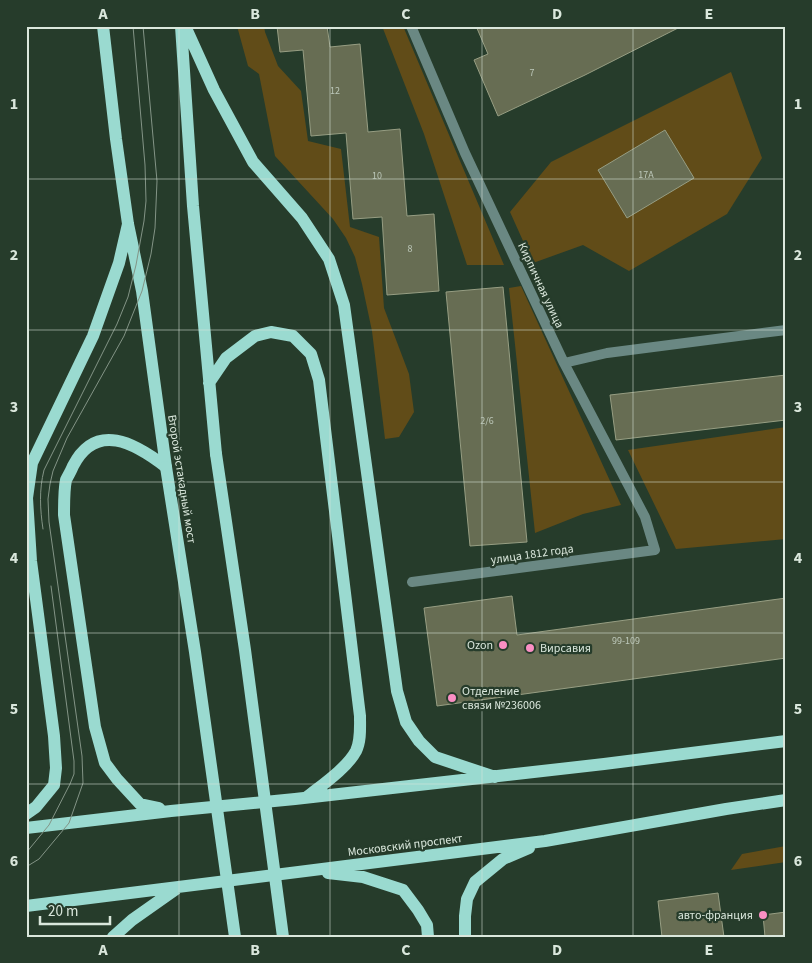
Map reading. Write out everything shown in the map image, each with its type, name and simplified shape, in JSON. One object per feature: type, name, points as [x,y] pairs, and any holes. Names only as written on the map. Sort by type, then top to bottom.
[{"type":"main road","name":"Второй эстакадный мост","points":[[103,26],[128,224],[142,290],[235,937]]},
{"type":"main road","points":[[181,26],[193,206],[216,454],[284,937]]},
{"type":"main road","points":[[186,26],[214,90],[253,162],[302,218],[329,259],[344,305],[396,691],[406,722],[419,741],[436,757],[495,777]]},
{"type":"main road","points":[[26,814],[36,807],[54,786],[56,768],[54,736],[31,561],[27,498],[32,463],[93,336],[118,263],[128,224]]},
{"type":"main road","points":[[209,383],[226,358],[255,336],[271,332],[293,336],[311,354],[320,380],[359,706],[360,735],[356,751],[341,770],[307,798]]},
{"type":"main road","points":[[166,467],[151,455],[120,440],[104,440],[92,444],[79,455],[66,480],[64,515],[95,727],[105,763],[140,804],[171,810]]},
{"type":"main road","points":[[26,828],[171,810],[307,798],[495,777],[710,752],[786,741]]},
{"type":"main road","name":"Московский проспект","points":[[26,906],[545,841],[786,800]]},
{"type":"main road","points":[[465,937],[467,899],[475,882],[503,859],[545,841]]},
{"type":"main road","points":[[306,871],[363,877],[403,890],[427,925],[428,937]]},
{"type":"main road","points":[[113,937],[132,920],[178,888]]},
{"type":"street","name":"Кирпичная улица","points":[[411,26],[465,153],[564,363],[645,517],[656,550]]},
{"type":"street","points":[[564,363],[607,353],[786,330]]},
{"type":"street","name":"улица 1812 года","points":[[412,582],[656,550]]},
{"type":"shaded area","points":[[237,26],[264,26],[278,66],[301,91],[308,141],[341,149],[350,227],[379,237],[384,308],[409,374],[414,412],[399,437],[385,439],[372,331],[355,257],[346,238],[333,219],[275,156],[259,74],[248,66]]},
{"type":"shaded area","points":[[382,26],[403,26],[504,265],[467,265],[424,134]]},
{"type":"shaded area","points":[[731,72],[762,158],[727,214],[629,271],[583,245],[533,263],[510,212],[551,162]]},
{"type":"shaded area","points":[[521,286],[621,505],[583,514],[535,533],[509,288]]},
{"type":"shaded area","points":[[786,427],[786,539],[676,549],[628,450]]},
{"type":"shaded area","points":[[786,846],[786,862],[731,870],[742,854]]},
{"type":"building","points":[[277,26],[327,26],[330,47],[360,44],[368,132],[400,129],[407,216],[434,214],[439,291],[387,295],[382,217],[353,219],[346,133],[311,136],[303,50],[280,52]]},
{"type":"building","points":[[476,26],[682,26],[498,116],[474,60],[488,54]]},
{"type":"building","points":[[665,130],[694,178],[627,218],[598,170]]},
{"type":"building","points":[[503,287],[527,542],[470,546],[446,292]]},
{"type":"building","points":[[786,375],[786,420],[616,440],[610,395]]},
{"type":"building","points":[[512,596],[517,635],[786,598],[786,658],[437,706],[424,608]]},
{"type":"building","points":[[718,893],[724,937],[662,937],[658,901]]},
{"type":"building","points":[[786,912],[786,937],[765,937],[763,915]]},
{"type":"tram line","points":[[43,529],[40,500],[44,470],[117,324],[128,297],[144,221],[146,201],[145,165],[133,26]]},
{"type":"tram line","points":[[26,867],[39,859],[69,823],[83,783],[82,756],[49,522],[48,499],[53,471],[67,438],[124,336],[142,291],[151,254],[155,228],[157,181],[143,26]]},
{"type":"tram line","points":[[26,853],[49,825],[74,774],[74,761],[51,586]]},
{"type":"place","name":"Ozon","points":[[503,645]]},
{"type":"place","name":"Вирсавия","points":[[530,648]]},
{"type":"place","name":"Отделение связи №236006","points":[[452,698]]},
{"type":"place","name":"авто-франция","points":[[763,915]]}]
